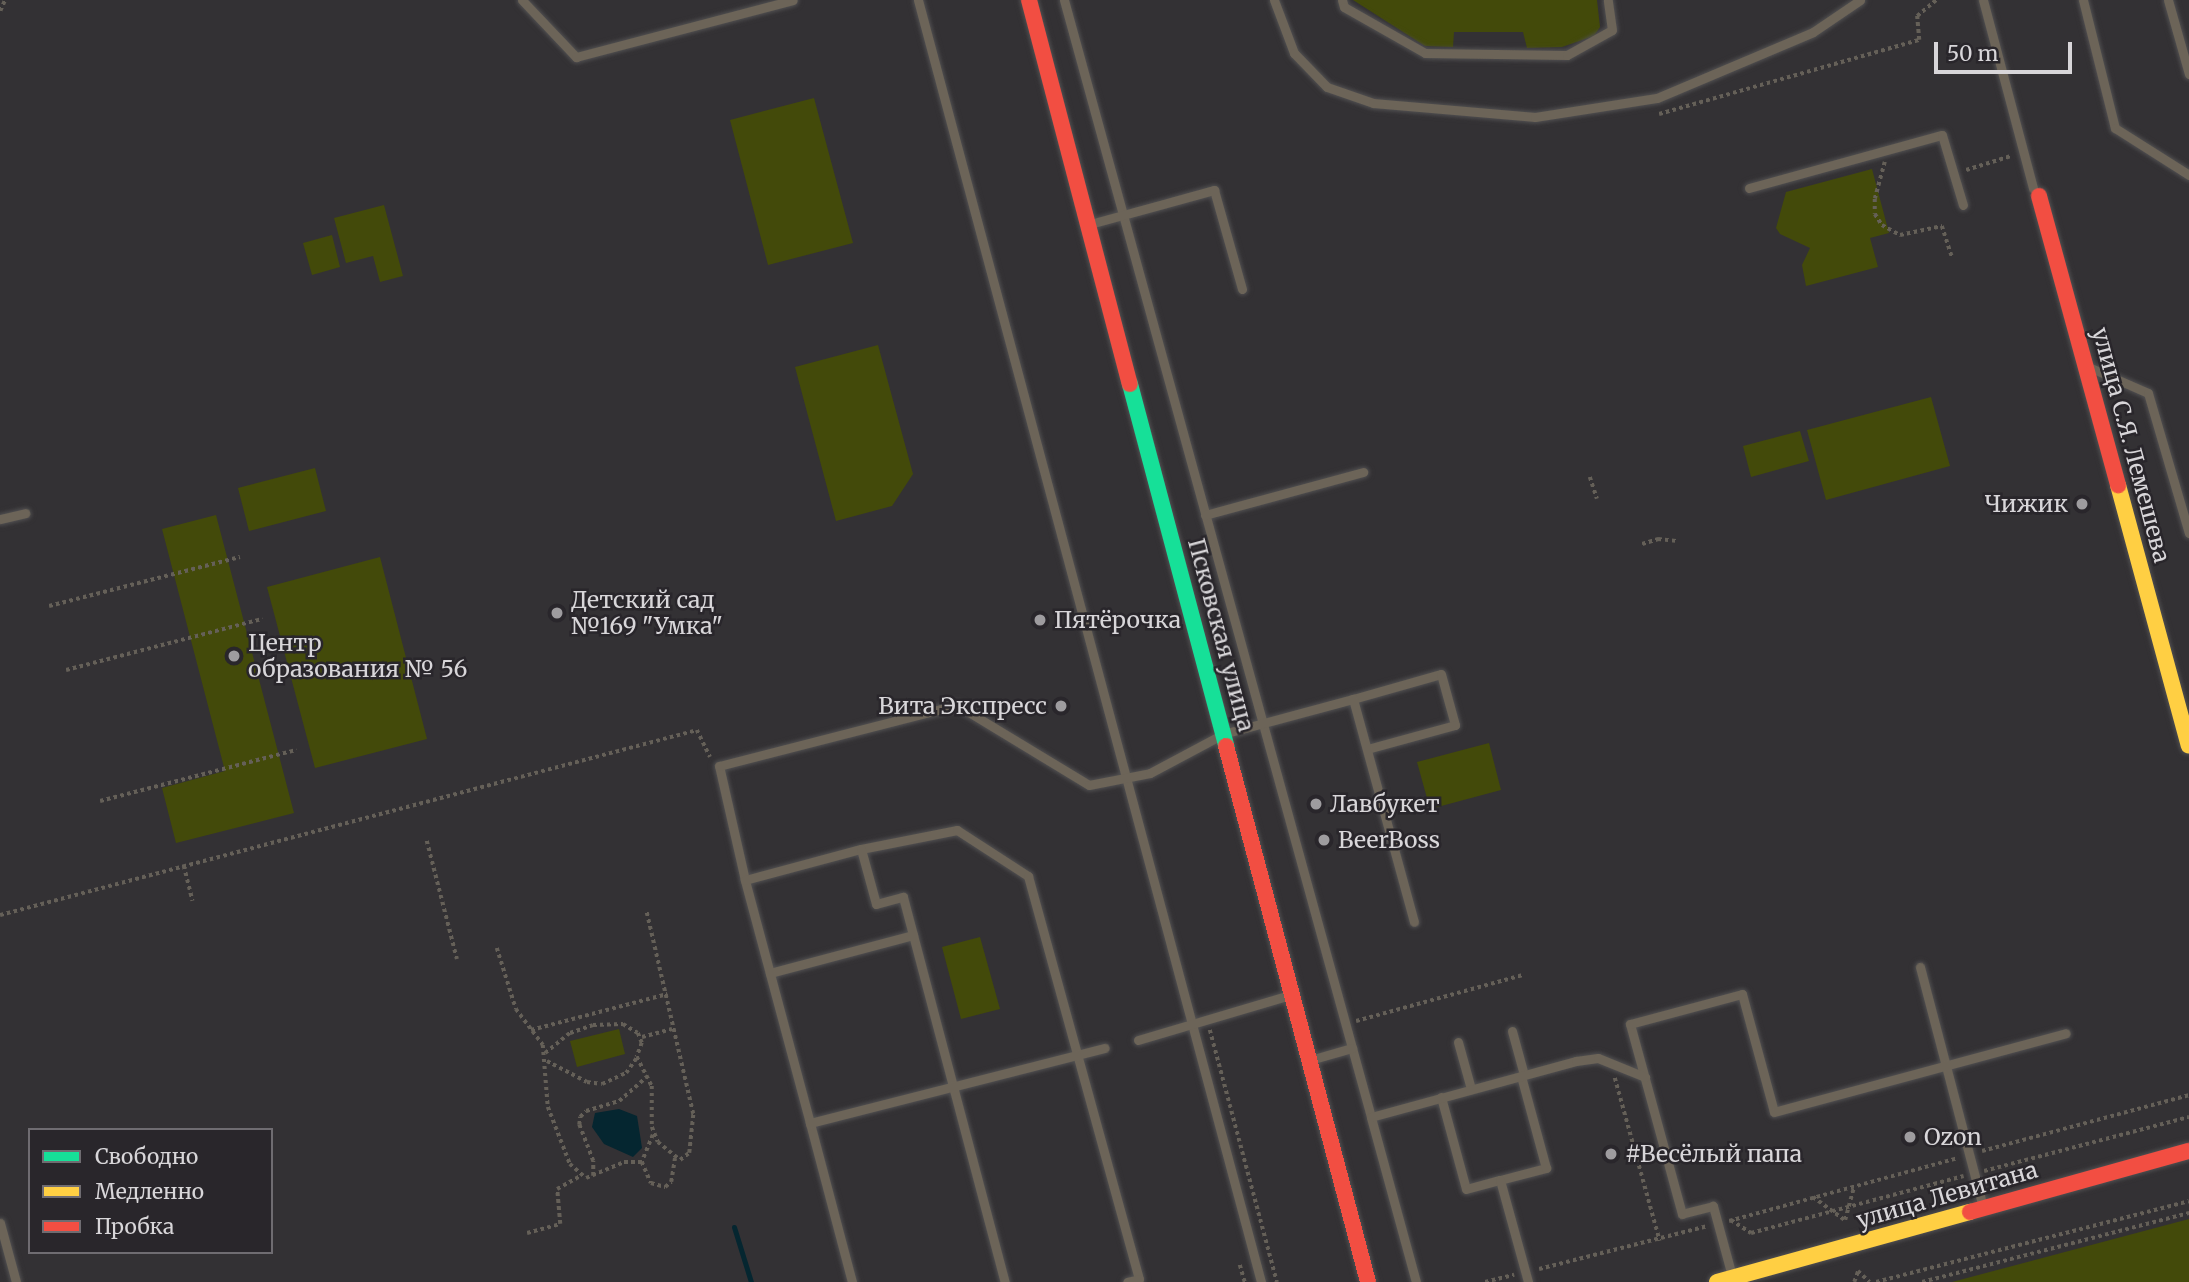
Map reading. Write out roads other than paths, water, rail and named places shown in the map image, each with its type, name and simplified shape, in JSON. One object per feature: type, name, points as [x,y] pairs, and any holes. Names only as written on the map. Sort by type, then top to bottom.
[{"type":"street","name":"Псковская улица","points":[[1029,0],[1368,1282]]},
{"type":"street","name":"улица С.Я. Лемешева","points":[[2036,192],[2189,746]]},
{"type":"street","name":"улица Левитана","points":[[1725,1280],[2189,1152]]},
{"type":"lane","points":[[522,0],[576,57],[793,0]]},
{"type":"lane","points":[[918,0],[1261,1282]]},
{"type":"lane","points":[[1064,0],[1416,1282]]},
{"type":"lane","points":[[1274,0],[1294,53],[1327,87],[1373,103],[1535,117],[1657,99],[1814,32],[1860,0]]},
{"type":"lane","points":[[1342,0],[1345,7],[1424,53],[1567,55],[1612,30],[1608,0]]},
{"type":"lane","points":[[1983,0],[2036,192]]},
{"type":"lane","points":[[2083,0],[2115,128],[2189,175]]},
{"type":"lane","points":[[2168,0],[2189,74]]},
{"type":"lane","points":[[1749,188],[1942,135],[1963,205]]},
{"type":"lane","points":[[1088,224],[1214,190],[1242,289]]},
{"type":"lane","points":[[2086,366],[2148,393],[2189,533]]},
{"type":"lane","points":[[1205,515],[1363,472]]},
{"type":"lane","points":[[0,519],[25,513]]},
{"type":"lane","points":[[852,1282],[745,880],[719,766],[957,705],[1089,785],[1150,773],[1223,734],[1441,674],[1455,724],[1367,749]]},
{"type":"lane","points":[[1353,699],[1414,922]]},
{"type":"lane","points":[[745,880],[861,849],[957,830],[1028,877],[1139,1279],[1126,1282]]},
{"type":"lane","points":[[861,849],[876,904],[903,897],[1005,1282]]},
{"type":"lane","points":[[770,973],[913,935]]},
{"type":"lane","points":[[1920,967],[1983,1209]]},
{"type":"lane","points":[[1138,1040],[1292,994]]},
{"type":"lane","points":[[1725,1280],[1718,1223],[1713,1206],[1682,1214],[1630,1024],[1742,994],[1774,1112],[2066,1033]]},
{"type":"lane","points":[[1441,1097],[1466,1189],[1546,1168],[1512,1031]]},
{"type":"lane","points":[[1458,1042],[1471,1089]]},
{"type":"lane","points":[[810,1123],[1105,1048]]},
{"type":"lane","points":[[1309,1060],[1352,1048]]},
{"type":"lane","points":[[1371,1117],[1522,1075],[1598,1058],[1645,1077]]},
{"type":"lane","points":[[1500,1180],[1527,1277]]},
{"type":"lane","points":[[0,1223],[16,1282]]},
{"type":"water","points":[[619,1109],[637,1116],[642,1148],[633,1157],[604,1144],[592,1127],[595,1113]]},
{"type":"waterway","points":[[734,1227],[751,1282]]},
{"type":"place","name":"Чижик","points":[[2082,504]]},
{"type":"place","name":"Детский сад №169 \"Умка\"","points":[[557,613]]},
{"type":"place","name":"Пятёрочка","points":[[1040,620]]},
{"type":"place","name":"Центр образования № 56","points":[[234,656]]},
{"type":"place","name":"Вита Экспресс","points":[[1061,706]]},
{"type":"place","name":"Лавбукет","points":[[1316,804]]},
{"type":"place","name":"BeerBoss","points":[[1324,840]]},
{"type":"place","name":"Ozon","points":[[1910,1137]]},
{"type":"place","name":"#Весёлый папа","points":[[1611,1154]]}]
